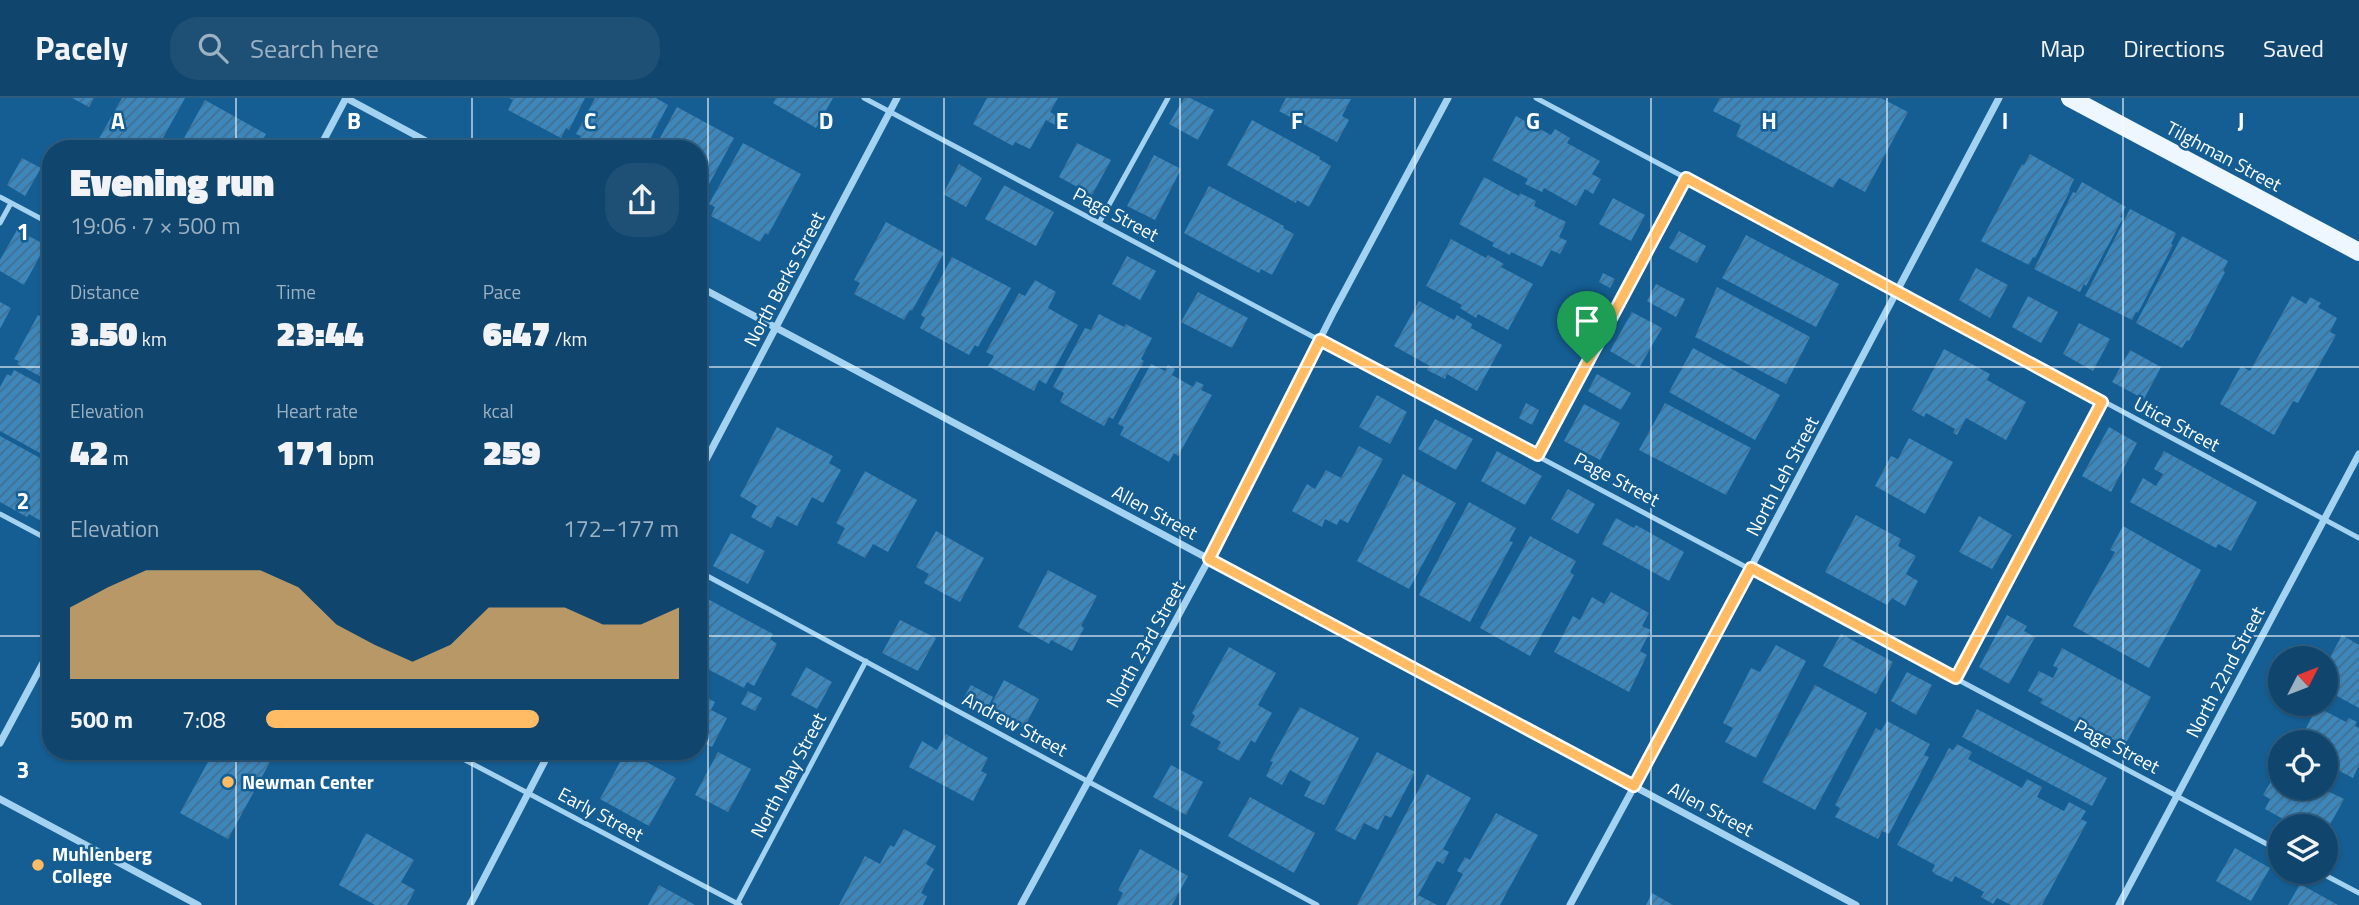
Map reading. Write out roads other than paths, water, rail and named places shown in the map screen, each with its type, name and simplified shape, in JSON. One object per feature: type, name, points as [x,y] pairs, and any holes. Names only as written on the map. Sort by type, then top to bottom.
[{"type":"main road","name":"Tilghman Street","points":[[2070,98],[2359,252]]},
{"type":"street","points":[[324,140],[346,98],[424,140]]},
{"type":"street","name":"North Berks Street","points":[[707,458],[897,98]]},
{"type":"street","name":"North 23rd Street","points":[[1021,905],[1209,559],[1320,340],[1448,98]]},
{"type":"street","name":"North Leh Street","points":[[1570,905],[2000,98]]},
{"type":"street","name":"Allen Street","points":[[707,291],[1856,905]]},
{"type":"street","name":"North 22nd Street","points":[[2119,905],[2359,454]]},
{"type":"street","points":[[0,743],[42,665]]},
{"type":"street","points":[[470,905],[545,760]]},
{"type":"street","points":[[0,799],[198,905]]},
{"type":"lane","name":"Page Street","points":[[864,98],[2268,845]]},
{"type":"lane","points":[[1099,223],[1168,98]]},
{"type":"lane","name":"Utica Street","points":[[1536,98],[2359,538]]},
{"type":"lane","points":[[1538,455],[1686,178]]},
{"type":"lane","points":[[0,197],[42,219]]},
{"type":"lane","points":[[0,223],[11,203]]},
{"type":"lane","points":[[1956,678],[2102,402]]},
{"type":"lane","points":[[0,514],[42,536]]},
{"type":"lane","name":"Andrew Street","points":[[707,576],[1088,781],[1304,902],[1317,905]]},
{"type":"lane","name":"North May Street","points":[[738,904],[866,661]]},
{"type":"lane","name":"Early Street","points":[[465,760],[738,904]]},
{"type":"lane","points":[[2338,882],[2359,893]]},
{"type":"place","name":"Newman Center","points":[[228,782]]},
{"type":"place","name":"Muhlenberg College","points":[[38,865]]}]
